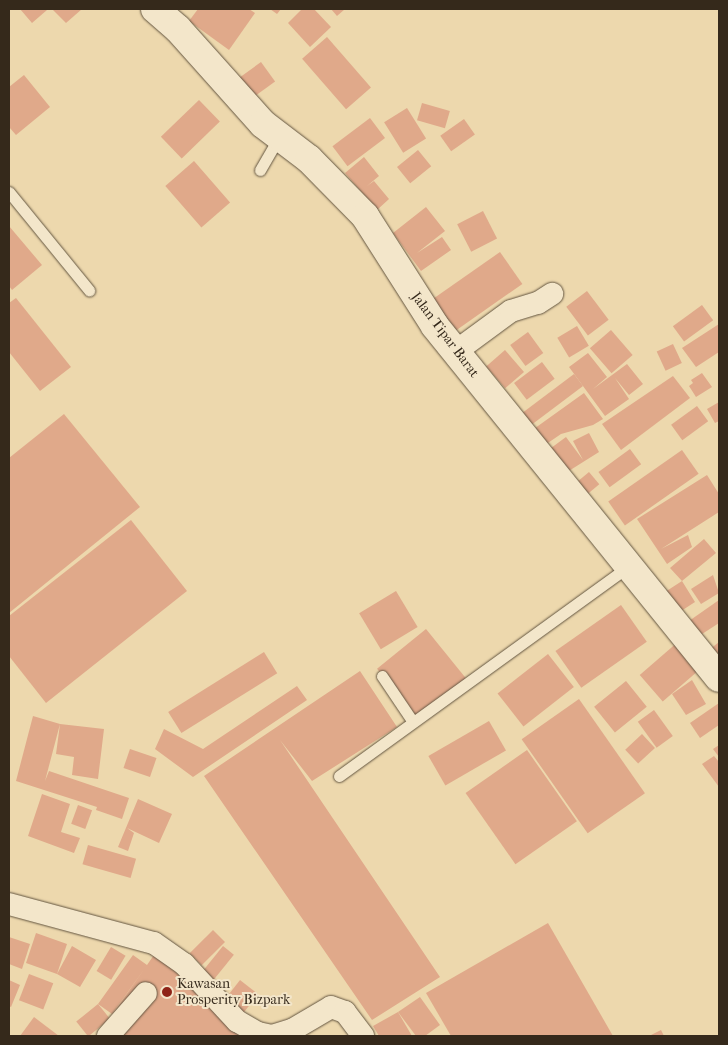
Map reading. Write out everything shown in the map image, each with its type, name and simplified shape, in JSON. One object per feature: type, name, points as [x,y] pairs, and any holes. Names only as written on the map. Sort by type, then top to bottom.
[{"type":"street","name":"Jalan Tipar Barat","points":[[155,9],[178,29],[259,120],[331,180],[365,216],[455,352],[719,678]]},
{"type":"street","points":[[455,352],[511,311],[538,303],[552,294]]},
{"type":"street","points":[[9,904],[154,943],[184,964],[238,1021],[258,1033],[272,1036],[292,1030],[331,1007],[345,1012],[363,1036]]},
{"type":"street","points":[[108,1036],[146,993]]},
{"type":"lane","points":[[260,170],[280,136]]},
{"type":"lane","points":[[9,192],[89,290]]},
{"type":"lane","points":[[339,776],[629,566]]},
{"type":"lane","points":[[382,676],[414,722]]},
{"type":"building","points":[[20,9],[46,9],[47,10],[32,23]]},
{"type":"building","points":[[52,9],[82,9],[66,23]]},
{"type":"building","points":[[198,9],[249,9],[255,13],[229,50],[189,21]]},
{"type":"building","points":[[270,9],[281,9],[277,14]]},
{"type":"building","points":[[302,9],[314,9],[331,27],[310,47],[288,23]]},
{"type":"building","points":[[331,9],[345,9],[337,16]]},
{"type":"building","points":[[327,37],[371,88],[346,109],[302,59]]},
{"type":"building","points":[[261,62],[275,81],[252,98],[238,79]]},
{"type":"building","points":[[24,75],[50,107],[16,135],[9,127],[9,87]]},
{"type":"building","points":[[199,100],[220,122],[182,158],[161,137]]},
{"type":"building","points":[[422,103],[450,111],[445,128],[417,120]]},
{"type":"building","points":[[407,108],[426,139],[403,153],[384,122]]},
{"type":"building","points":[[370,118],[385,138],[348,166],[332,146]]},
{"type":"building","points":[[464,119],[475,135],[451,151],[440,136]]},
{"type":"building","points":[[418,150],[431,166],[410,183],[397,167]]},
{"type":"building","points":[[364,157],[379,176],[367,186],[374,181],[389,199],[377,210],[345,173]]},
{"type":"building","points":[[194,161],[230,203],[201,227],[165,186]]},
{"type":"building","points":[[426,207],[445,231],[417,253],[442,237],[451,250],[421,271],[393,233]]},
{"type":"building","points":[[483,211],[497,239],[471,252],[457,224]]},
{"type":"building","points":[[9,226],[42,265],[12,290],[9,286]]},
{"type":"building","points":[[500,252],[522,284],[455,331],[433,299]]},
{"type":"building","points":[[587,291],[609,320],[588,335],[566,307]]},
{"type":"building","points":[[16,298],[71,367],[40,391],[9,352],[9,303]]},
{"type":"building","points":[[702,305],[713,320],[684,342],[673,326]]},
{"type":"building","points":[[719,324],[719,352],[696,367],[682,348]]},
{"type":"building","points":[[577,326],[589,346],[569,358],[557,338]]},
{"type":"building","points":[[611,330],[633,355],[612,373],[590,348]]},
{"type":"building","points":[[528,332],[543,353],[525,366],[510,345]]},
{"type":"building","points":[[673,344],[682,363],[666,371],[657,352]]},
{"type":"building","points":[[505,350],[524,372],[505,388],[486,366]]},
{"type":"building","points":[[588,353],[607,377],[593,389],[627,364],[643,384],[629,395],[615,378],[629,399],[605,416],[569,367]]},
{"type":"building","points":[[542,362],[555,379],[527,400],[514,383]]},
{"type":"building","points":[[702,373],[712,387],[696,397],[689,386],[693,383],[691,380]]},
{"type":"building","points":[[574,374],[583,386],[528,428],[519,416]]},
{"type":"building","points":[[673,376],[690,398],[621,450],[602,424]]},
{"type":"building","points":[[584,393],[603,419],[593,425],[561,434],[542,447],[531,431]]},
{"type":"building","points":[[719,402],[719,421],[715,423],[707,409]]},
{"type":"building","points":[[697,406],[708,421],[682,440],[671,425]]},
{"type":"building","points":[[64,414],[140,507],[9,613],[9,458]]},
{"type":"building","points":[[589,433],[599,452],[564,474],[547,451],[566,437],[583,460],[573,441]]},
{"type":"building","points":[[630,449],[641,464],[610,487],[598,472]]},
{"type":"building","points":[[682,450],[699,474],[625,525],[608,502]]},
{"type":"building","points":[[589,472],[599,484],[587,495],[577,482]]},
{"type":"building","points":[[707,475],[719,494],[719,512],[661,549],[688,535],[692,547],[667,564],[637,519]]},
{"type":"building","points":[[131,520],[187,591],[46,703],[9,656],[9,616]]},
{"type":"building","points":[[704,539],[716,553],[682,581],[670,568]]},
{"type":"building","points":[[713,575],[719,593],[701,604],[691,589]]},
{"type":"building","points":[[682,581],[695,602],[678,613],[665,592]]},
{"type":"building","points":[[396,591],[418,627],[381,649],[359,613]]},
{"type":"building","points":[[719,600],[719,623],[699,636],[689,621]]},
{"type":"building","points":[[621,605],[647,642],[581,688],[555,651]]},
{"type":"building","points":[[426,629],[466,679],[417,718],[377,669]]},
{"type":"building","points":[[679,641],[702,667],[663,702],[640,675]]},
{"type":"building","points":[[719,642],[719,666],[709,650]]},
{"type":"building","points":[[264,652],[277,673],[181,733],[168,712]]},
{"type":"building","points":[[548,654],[574,687],[523,726],[498,693]]},
{"type":"building","points":[[360,671],[397,727],[312,781],[280,740],[440,977],[372,1020],[204,776]]},
{"type":"building","points":[[692,680],[706,704],[686,715],[672,694]]},
{"type":"building","points":[[626,681],[647,707],[615,732],[594,707]]},
{"type":"building","points":[[297,686],[307,700],[193,777],[155,749],[164,729],[203,749]]},
{"type":"building","points":[[579,699],[645,793],[588,833],[522,739]]},
{"type":"building","points":[[719,703],[719,725],[700,738],[690,723]]},
{"type":"building","points":[[654,710],[673,736],[657,748],[638,722]]},
{"type":"building","points":[[33,716],[60,724],[45,781],[49,771],[129,798],[122,819],[96,810],[97,807],[16,781]]},
{"type":"building","points":[[489,721],[506,750],[445,785],[428,756]]},
{"type":"building","points":[[60,724],[104,729],[98,779],[72,775],[74,757],[56,754]]},
{"type":"building","points":[[642,734],[655,748],[638,764],[625,750]]},
{"type":"building","points":[[719,745],[719,757],[713,749]]},
{"type":"building","points":[[130,749],[156,758],[150,777],[123,768]]},
{"type":"building","points":[[527,750],[577,821],[515,864],[466,793]]},
{"type":"building","points":[[714,756],[719,762],[719,787],[702,764]]},
{"type":"building","points":[[42,794],[70,804],[61,832],[80,838],[74,853],[28,836]]},
{"type":"building","points":[[138,799],[172,814],[159,843],[127,828],[134,833],[128,851],[118,847]]},
{"type":"building","points":[[78,805],[92,810],[85,829],[71,824]]},
{"type":"building","points":[[88,845],[136,859],[131,878],[82,864]]},
{"type":"building","points":[[548,923],[613,1036],[451,1036],[426,993]]},
{"type":"building","points":[[213,930],[225,942],[202,965],[190,953]]},
{"type":"building","points":[[36,933],[67,944],[57,974],[26,963]]},
{"type":"building","points":[[9,937],[30,944],[22,969],[9,964]]},
{"type":"building","points":[[72,946],[96,960],[80,987],[57,974]]},
{"type":"building","points":[[223,946],[234,955],[212,981],[202,972]]},
{"type":"building","points":[[111,947],[126,956],[111,980],[97,971]]},
{"type":"building","name":"Kawasan Prosperity Bizpark","points":[[156,952],[247,1036],[97,1036],[145,968],[112,1014],[98,1004],[133,955],[147,965]]},
{"type":"building","points":[[29,974],[53,983],[43,1009],[19,1000]]},
{"type":"building","points":[[9,980],[20,985],[11,1007],[9,1006]]},
{"type":"building","points":[[240,980],[258,994],[243,1014],[225,1000]]},
{"type":"building","points":[[420,997],[440,1025],[425,1036],[416,1036],[398,1012]]},
{"type":"building","points":[[98,1004],[110,1019],[89,1036],[76,1022]]},
{"type":"building","points":[[398,1012],[412,1036],[379,1036],[373,1026]]},
{"type":"building","points":[[34,1017],[59,1036],[20,1036]]},
{"type":"building","points":[[661,1030],[664,1036],[649,1036]]},
{"type":"place","name":"Kawasan Prosperity Bizpark","points":[[167,992]]}]
